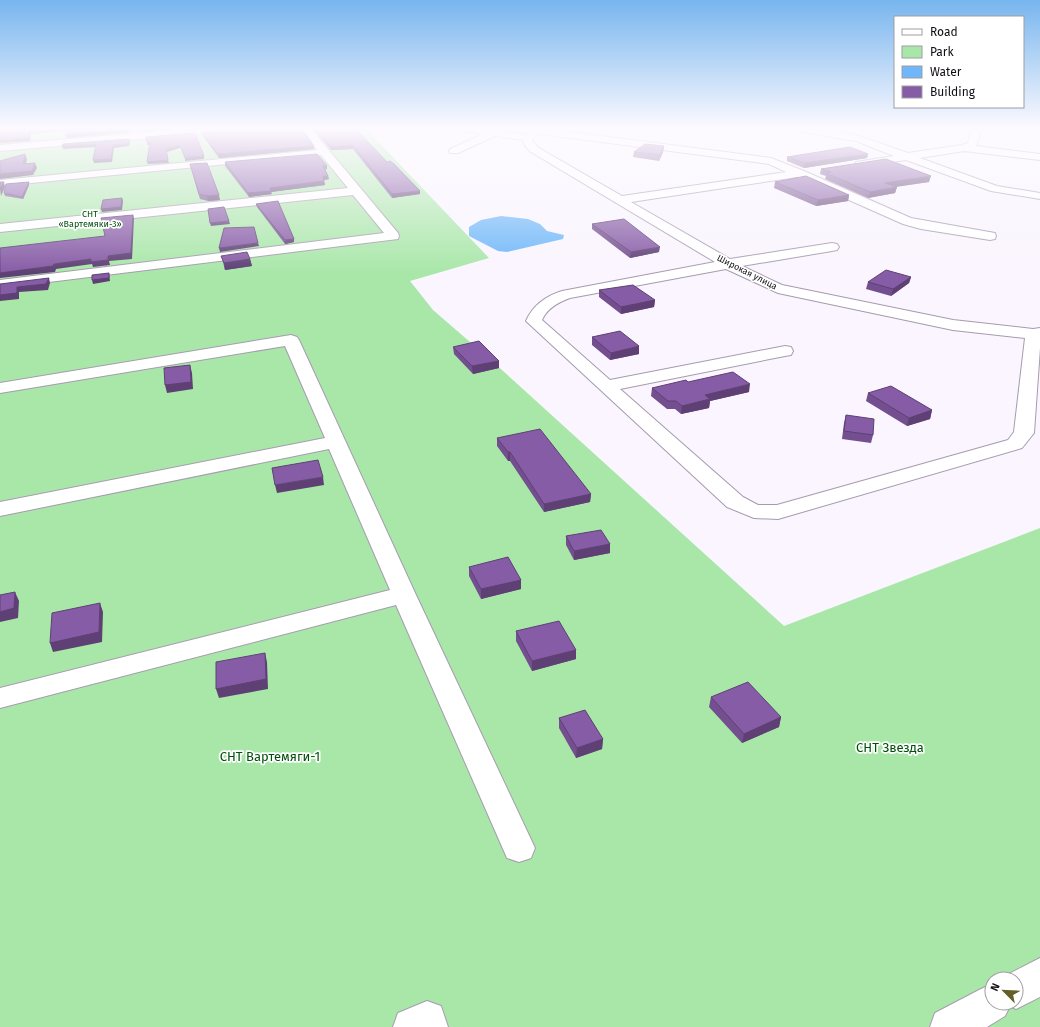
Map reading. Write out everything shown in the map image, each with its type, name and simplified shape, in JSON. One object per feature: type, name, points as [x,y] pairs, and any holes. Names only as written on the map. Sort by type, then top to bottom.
[{"type":"street","points":[[0,183],[63,177]]},
{"type":"street","points":[[0,284],[393,236],[343,177]]},
{"type":"street","name":"Широкая улица","points":[[581,177],[728,264],[778,289],[953,325],[1037,334]]},
{"type":"street","points":[[620,200],[771,177]]},
{"type":"street","points":[[806,177],[907,221],[921,225],[990,236]]},
{"type":"street","points":[[963,177],[995,189],[1040,196]]},
{"type":"street","points":[[0,228],[354,191]]},
{"type":"street","points":[[832,247],[728,264],[567,294],[555,298],[536,314],[534,321],[735,502],[754,512],[778,512],[1014,444],[1024,433],[1037,334]]},
{"type":"street","points":[[0,388],[291,340],[335,442],[518,848]]},
{"type":"street","points":[[606,386],[785,351]]},
{"type":"street","points":[[0,509],[335,442]]},
{"type":"street","points":[[0,698],[404,595]]},
{"type":"street","points":[[1024,985],[1040,976]]},
{"type":"street","points":[[949,1027],[984,1007]]},
{"type":"street","points":[[412,1027],[427,1020],[429,1027]]},
{"type":"green space","points":[[0,177],[412,177],[489,258],[410,281],[433,310],[492,361],[784,626],[1040,528],[1040,1027],[0,1027]]},
{"type":"water","points":[[501,216],[528,219],[540,224],[547,231],[564,235],[563,239],[507,252],[498,251],[469,236],[469,227],[481,220]]},
{"type":"building","points":[[194,177],[212,177],[219,195],[207,196],[199,194]]},
{"type":"building","points":[[236,177],[323,177],[324,181],[270,188],[271,191],[248,193]]},
{"type":"building","points":[[378,177],[406,177],[420,191],[392,194]]},
{"type":"building","points":[[808,177],[849,195],[818,200],[775,182]]},
{"type":"building","points":[[835,177],[925,177],[885,183],[897,187],[870,192]]},
{"type":"building","points":[[0,182],[4,182],[0,189]]},
{"type":"building","points":[[29,182],[22,197],[4,193],[6,184]]},
{"type":"building","points":[[122,198],[121,207],[101,209],[103,200]]},
{"type":"building","points":[[278,201],[294,239],[285,240],[256,204]]},
{"type":"building","points":[[224,207],[229,221],[210,223],[208,209]]},
{"type":"building","points":[[133,215],[131,253],[108,256],[108,260],[91,262],[91,259],[0,273],[0,248],[105,236],[101,218]]},
{"type":"building","points":[[624,219],[660,247],[631,252],[592,224]]},
{"type":"building","points":[[254,227],[258,243],[219,248],[224,228]]},
{"type":"building","points":[[247,252],[250,259],[224,263],[221,256]]},
{"type":"building","points":[[886,270],[911,277],[893,289],[868,282]]},
{"type":"building","points":[[109,273],[109,278],[92,280],[92,275]]},
{"type":"building","points":[[49,278],[46,284],[17,287],[17,293],[0,295],[0,284]]},
{"type":"building","points":[[633,285],[655,300],[621,307],[599,290]]},
{"type":"building","points":[[620,331],[639,346],[611,353],[592,337]]},
{"type":"building","points":[[479,341],[499,361],[472,366],[453,347]]},
{"type":"building","points":[[190,365],[191,382],[165,385],[164,368]]},
{"type":"building","points":[[733,372],[750,384],[705,395],[710,399],[682,406],[676,401],[668,401],[652,388],[686,380],[688,382]]},
{"type":"building","points":[[891,386],[932,410],[909,418],[868,393]]},
{"type":"building","points":[[846,415],[874,419],[873,435],[844,431]]},
{"type":"building","points":[[540,429],[591,494],[544,504],[510,452],[508,452],[497,438]]},
{"type":"building","points":[[318,460],[323,477],[275,485],[272,468]]},
{"type":"building","points":[[601,530],[610,544],[574,551],[566,536]]},
{"type":"building","points":[[508,557],[521,580],[481,589],[469,567]]},
{"type":"building","points":[[15,592],[14,608],[0,612],[0,595]]},
{"type":"building","points":[[100,603],[99,632],[50,643],[52,613]]},
{"type":"building","points":[[559,621],[576,650],[532,661],[516,631]]},
{"type":"building","points":[[265,653],[266,679],[216,689],[216,662]]},
{"type":"building","points":[[748,682],[781,717],[744,734],[711,697]]},
{"type":"building","points":[[585,710],[603,739],[577,748],[559,718]]},
{"type":"park label","name":"СНТ «Вартемяки-3»","points":[[90,220]]},
{"type":"park label","name":"СНТ Звезда","points":[[890,747]]},
{"type":"park label","name":"СНТ Вартемяги-1","points":[[270,756]]}]
